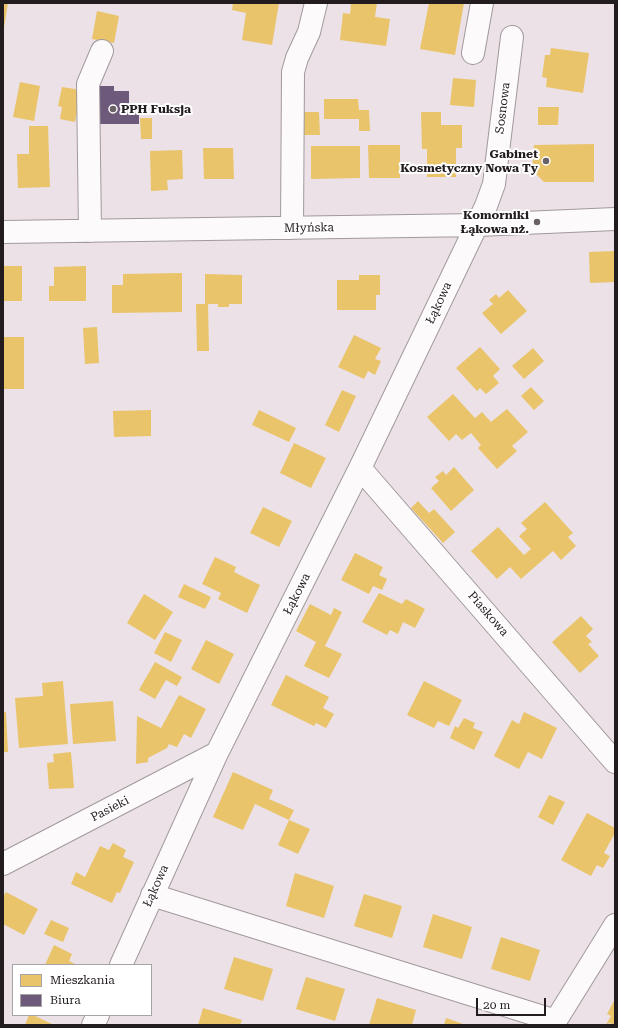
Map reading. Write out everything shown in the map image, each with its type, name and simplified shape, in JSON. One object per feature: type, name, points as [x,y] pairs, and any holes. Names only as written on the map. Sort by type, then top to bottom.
[{"type":"street","points":[[292,228],[293,72],[309,32],[316,3]]},
{"type":"street","points":[[473,53],[482,3]]},
{"type":"street","name":"Sosnowa","points":[[478,225],[494,184],[512,37]]},
{"type":"street","points":[[90,231],[88,84],[102,51]]},
{"type":"street","name":"Młyńska","points":[[3,232],[478,225],[615,219]]},
{"type":"street","name":"Łąkowa","points":[[121,964],[218,753],[360,468],[478,225]]},
{"type":"street","name":"Piaskowa","points":[[360,468],[615,762]]},
{"type":"street","name":"Pasieki","points":[[3,864],[218,753]]},
{"type":"street","points":[[152,895],[555,1023],[615,925]]},
{"type":"street","points":[[93,1025],[98,1016]]},
{"type":"building: Mieszkania","points":[[3,3],[8,3],[4,28],[3,28]]},
{"type":"building: Mieszkania","points":[[233,3],[279,3],[272,45],[242,40],[246,13],[232,10]]},
{"type":"building: Mieszkania","points":[[351,3],[377,3],[375,17],[390,19],[386,46],[340,40],[343,13],[350,14]]},
{"type":"building: Mieszkania","points":[[429,3],[464,3],[455,55],[420,49]]},
{"type":"building: Mieszkania","points":[[97,11],[119,16],[114,43],[92,39]]},
{"type":"building: Mieszkania","points":[[551,48],[589,53],[583,93],[546,87],[547,78],[542,77],[545,55],[550,55]]},
{"type":"building: Mieszkania","points":[[453,78],[476,80],[474,107],[450,105]]},
{"type":"building: Mieszkania","points":[[20,82],[40,86],[34,121],[13,117]]},
{"type":"building: Mieszkania","points":[[62,87],[81,90],[75,122],[60,119],[62,107],[58,106]]},
{"type":"building: Mieszkania","points":[[324,99],[358,99],[359,110],[369,110],[370,131],[359,131],[359,119],[324,119]]},
{"type":"building: Mieszkania","points":[[538,107],[559,107],[558,125],[538,125]]},
{"type":"building: Mieszkania","points":[[304,112],[319,112],[320,135],[304,135]]},
{"type":"building: Mieszkania","points":[[421,112],[441,112],[441,125],[462,125],[462,148],[456,148],[456,177],[427,177],[427,149],[422,149]]},
{"type":"building: Mieszkania","points":[[140,118],[152,118],[152,139],[141,139]]},
{"type":"building: Mieszkania","points":[[29,126],[48,126],[50,187],[18,188],[17,154],[29,154]]},
{"type":"building: Mieszkania","points":[[594,144],[594,182],[544,182],[532,170],[534,145]]},
{"type":"building: Mieszkania","points":[[368,145],[400,145],[400,178],[369,178]]},
{"type":"building: Mieszkania","points":[[311,146],[360,146],[360,178],[311,179]]},
{"type":"building: Mieszkania","points":[[203,148],[233,148],[234,179],[204,179]]},
{"type":"building: Mieszkania","points":[[182,150],[183,179],[167,180],[168,190],[151,191],[150,151]]},
{"type":"building: Mieszkania","points":[[615,251],[615,282],[590,283],[589,252]]},
{"type":"building: Mieszkania","points":[[3,266],[22,266],[22,301],[3,301]]},
{"type":"building: Mieszkania","points":[[86,266],[86,301],[49,301],[49,286],[54,286],[54,267]]},
{"type":"building: Mieszkania","points":[[182,273],[182,312],[112,313],[112,285],[123,285],[123,274]]},
{"type":"building: Mieszkania","points":[[205,274],[242,275],[242,304],[229,304],[229,307],[218,307],[218,304],[208,304],[209,351],[197,351],[196,304],[205,304]]},
{"type":"building: Mieszkania","points":[[359,275],[380,275],[380,295],[376,295],[376,310],[337,310],[337,280],[359,280]]},
{"type":"building: Mieszkania","points":[[508,290],[527,311],[501,334],[482,313],[493,304],[489,300],[496,294],[499,298]]},
{"type":"building: Mieszkania","points":[[97,327],[99,363],[85,364],[83,328]]},
{"type":"building: Mieszkania","points":[[354,335],[381,348],[375,359],[381,361],[375,375],[368,371],[364,379],[338,367]]},
{"type":"building: Mieszkania","points":[[3,337],[24,337],[24,389],[3,389]]},
{"type":"building: Mieszkania","points":[[480,347],[500,369],[493,376],[499,383],[486,394],[480,388],[477,391],[456,368]]},
{"type":"building: Mieszkania","points":[[533,348],[544,361],[524,379],[512,366]]},
{"type":"building: Mieszkania","points":[[531,387],[544,401],[534,410],[521,396]]},
{"type":"building: Mieszkania","points":[[342,390],[356,396],[339,432],[325,425]]},
{"type":"building: Mieszkania","points":[[453,394],[475,418],[482,412],[491,422],[507,409],[528,432],[512,446],[517,451],[497,469],[478,448],[481,445],[471,433],[462,440],[456,434],[449,441],[427,417]]},
{"type":"building: Mieszkania","points":[[151,410],[151,436],[114,437],[113,411]]},
{"type":"building: Mieszkania","points":[[259,410],[296,428],[289,442],[252,425]]},
{"type":"building: Mieszkania","points":[[294,443],[326,458],[311,488],[280,473]]},
{"type":"building: Mieszkania","points":[[454,467],[474,490],[451,511],[431,488],[439,481],[435,477],[443,471],[446,475]]},
{"type":"building: Mieszkania","points":[[418,501],[429,513],[434,509],[455,532],[443,543],[411,508]]},
{"type":"building: Mieszkania","points":[[545,502],[573,533],[568,537],[576,546],[561,560],[553,551],[521,579],[510,567],[497,579],[471,551],[498,527],[524,555],[531,549],[519,536],[527,529],[521,523]]},
{"type":"building: Mieszkania","points":[[263,507],[292,521],[279,547],[250,533]]},
{"type":"building: Mieszkania","points":[[355,553],[383,567],[379,575],[387,579],[382,590],[373,586],[369,594],[341,580]]},
{"type":"building: Mieszkania","points":[[215,557],[236,567],[234,572],[260,585],[247,613],[218,599],[221,593],[202,584]]},
{"type":"building: Mieszkania","points":[[184,584],[211,597],[205,609],[178,597]]},
{"type":"building: Mieszkania","points":[[379,593],[402,604],[406,599],[425,609],[415,628],[403,622],[398,634],[390,630],[387,635],[362,622]]},
{"type":"building: Mieszkania","points":[[144,594],[173,612],[155,640],[127,623]]},
{"type":"building: Mieszkania","points":[[310,604],[331,615],[334,608],[342,612],[325,646],[342,654],[329,678],[304,666],[316,642],[296,631]]},
{"type":"building: Mieszkania","points":[[581,616],[593,629],[586,636],[592,642],[588,644],[599,656],[580,673],[552,642]]},
{"type":"building: Mieszkania","points":[[165,632],[182,640],[171,662],[154,653]]},
{"type":"building: Mieszkania","points":[[206,640],[234,654],[219,684],[191,669]]},
{"type":"building: Mieszkania","points":[[155,662],[182,677],[177,686],[166,680],[155,699],[139,690]]},
{"type":"building: Mieszkania","points":[[286,675],[329,697],[323,708],[334,714],[326,728],[316,723],[314,726],[271,705]]},
{"type":"building: Mieszkania","points":[[63,681],[68,744],[19,748],[15,698],[43,696],[42,683]]},
{"type":"building: Mieszkania","points":[[424,681],[462,700],[449,726],[438,721],[434,728],[407,715]]},
{"type":"building: Mieszkania","points":[[179,695],[206,709],[191,738],[184,734],[177,747],[169,744],[167,748],[148,758],[148,762],[136,764],[137,716],[161,728]]},
{"type":"building: Mieszkania","points":[[113,701],[116,741],[73,744],[70,704]]},
{"type":"building: Mieszkania","points":[[3,712],[6,712],[8,752],[3,752]]},
{"type":"building: Mieszkania","points":[[524,712],[557,728],[542,759],[528,752],[519,769],[494,756],[512,720],[519,724]]},
{"type":"building: Mieszkania","points":[[464,718],[475,723],[473,728],[483,732],[474,750],[450,738],[455,726],[458,728]]},
{"type":"building: Mieszkania","points":[[71,752],[74,788],[49,789],[47,763],[54,762],[53,754]]},
{"type":"building: Mieszkania","points":[[233,772],[273,790],[269,799],[294,810],[289,820],[255,804],[243,830],[213,817]]},
{"type":"building: Mieszkania","points":[[549,795],[565,802],[553,825],[538,817]]},
{"type":"building: Mieszkania","points":[[587,813],[615,828],[615,833],[604,853],[610,856],[603,868],[597,865],[591,876],[561,860]]},
{"type":"building: Mieszkania","points":[[289,820],[310,829],[298,854],[278,845]]},
{"type":"building: Mieszkania","points":[[113,843],[126,850],[123,857],[134,862],[120,893],[117,892],[112,903],[71,884],[76,872],[85,877],[100,846],[109,850]]},
{"type":"building: Mieszkania","points":[[295,873],[334,886],[324,918],[286,906]]},
{"type":"building: Mieszkania","points":[[6,892],[38,909],[24,935],[3,924],[3,897]]},
{"type":"building: Mieszkania","points":[[364,894],[402,906],[392,938],[354,926]]},
{"type":"building: Mieszkania","points":[[433,914],[472,927],[462,959],[423,947]]},
{"type":"building: Mieszkania","points":[[51,920],[69,928],[63,942],[44,934]]},
{"type":"building: Mieszkania","points":[[501,937],[540,950],[530,981],[491,969]]},
{"type":"building: Mieszkania","points":[[54,945],[72,954],[69,961],[75,964],[45,964]]},
{"type":"building: Mieszkania","points":[[234,957],[273,969],[263,1001],[224,989]]},
{"type":"building: Mieszkania","points":[[306,977],[345,989],[335,1021],[296,1009]]},
{"type":"building: Mieszkania","points":[[377,998],[416,1010],[412,1025],[369,1025]]},
{"type":"building: Mieszkania","points":[[615,999],[615,1025],[609,1023],[606,1025],[611,1016],[607,1014]]},
{"type":"building: Mieszkania","points":[[203,1008],[242,1020],[240,1025],[198,1025]]},
{"type":"building: Mieszkania","points":[[29,1016],[35,1016],[54,1025],[25,1025]]},
{"type":"building: Mieszkania","points":[[446,1018],[466,1025],[444,1025]]},
{"type":"building: Biura","points":[[94,86],[114,86],[114,91],[129,91],[129,109],[139,109],[139,124],[94,124]]},
{"type":"place","name":"PPH Fuksja","points":[[113,109]]},
{"type":"place","name":"Gabinet Kosmetyczny Nowa Ty","points":[[546,161]]},
{"type":"place","name":"Komorniki Łąkowa nż.","points":[[537,222]]}]
